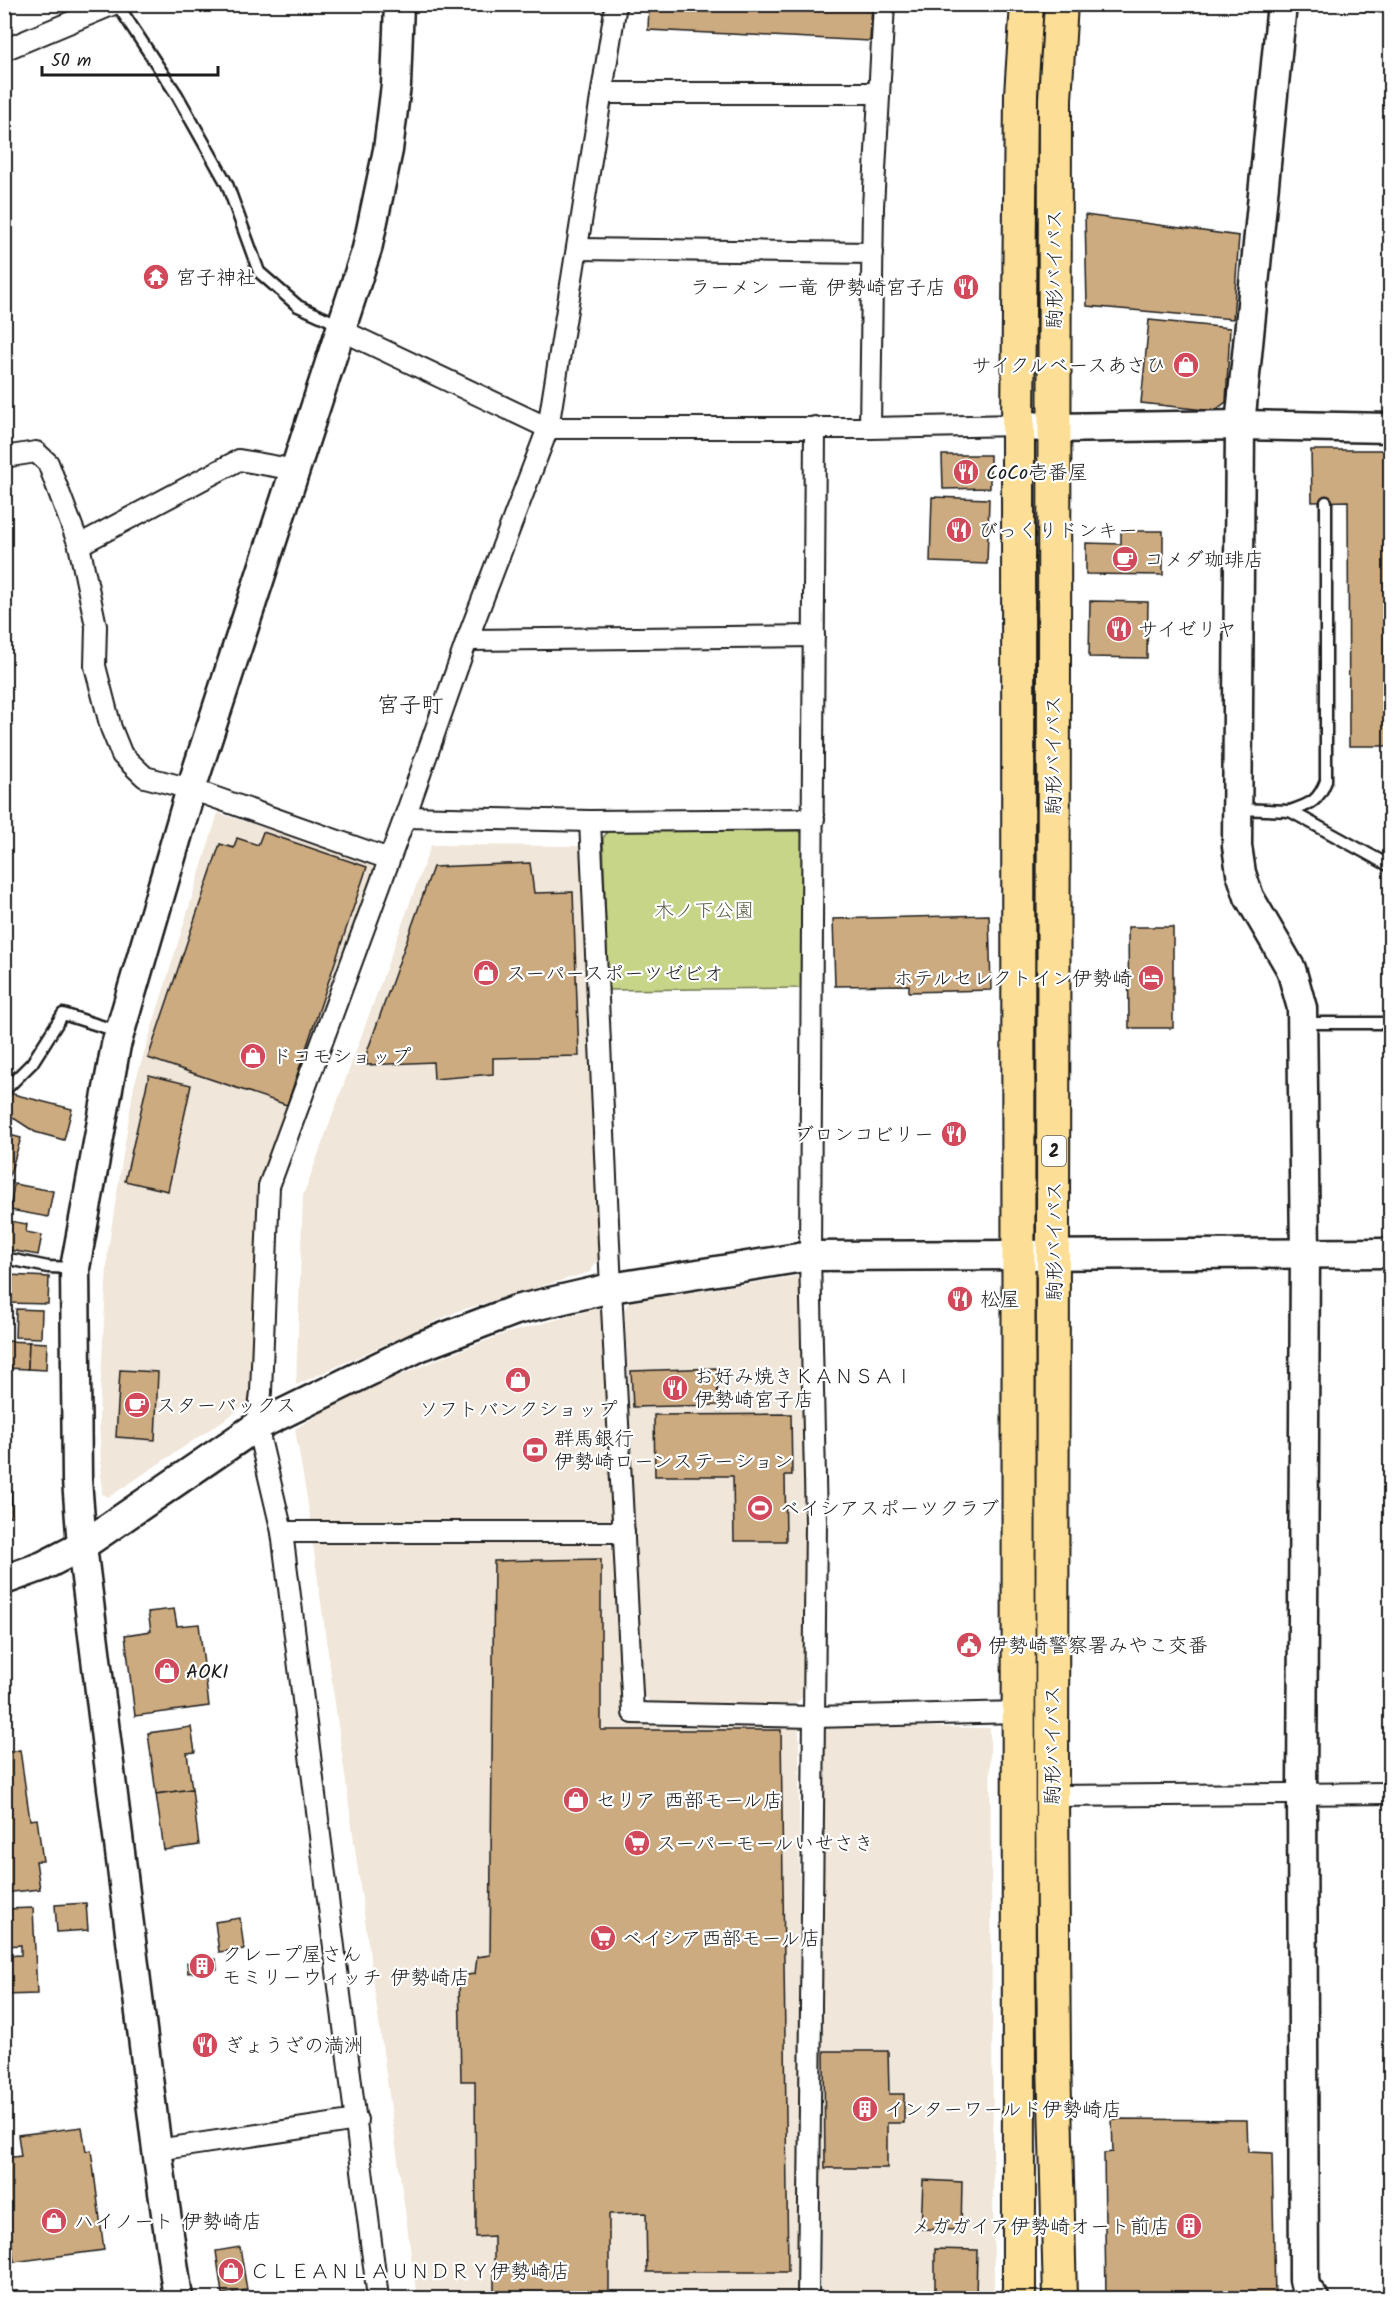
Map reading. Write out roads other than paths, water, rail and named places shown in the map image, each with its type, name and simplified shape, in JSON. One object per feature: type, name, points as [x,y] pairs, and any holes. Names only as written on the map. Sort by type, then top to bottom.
[{"type":"main road","name":"駒形バイパス","points":[[1019,2298],[1018,425],[1021,94],[1026,4]]},
{"type":"main road","name":"駒形バイパス","points":[[1060,4],[1055,99],[1053,428],[1052,1796],[1054,2061],[1060,2298]]},
{"type":"street","points":[[4,50],[116,4]]},
{"type":"street","points":[[178,2298],[157,2150],[82,1546],[77,1480],[75,1268],[120,1032],[191,789],[367,249],[388,150],[396,85],[399,4]]},
{"type":"street","points":[[378,2298],[282,1533],[257,1426],[261,1392],[269,1186],[405,818],[467,640],[548,428],[604,93],[616,4]]},
{"type":"street","points":[[870,428],[873,253],[884,4]]},
{"type":"street","points":[[1282,4],[1239,425],[1237,846],[1241,873],[1249,897],[1291,969],[1302,1008],[1305,1252],[1302,1794],[1304,2280],[1306,2288],[1314,2298]]},
{"type":"street","points":[[604,93],[879,93]]},
{"type":"street","points":[[578,249],[873,253]]},
{"type":"street","points":[[341,330],[548,428],[870,428],[1018,425],[1053,428],[1239,425],[1390,429]]},
{"type":"street","points":[[808,2298],[816,1522],[810,1256],[815,427]]},
{"type":"street","points":[[4,458],[36,452],[48,463],[79,545],[96,626],[95,666],[111,728],[122,755],[145,777],[191,789],[389,859]]},
{"type":"street","points":[[79,545],[239,460],[296,470]]},
{"type":"street","points":[[467,640],[814,636]]},
{"type":"street","points":[[405,818],[590,821],[814,819]]},
{"type":"street","points":[[590,821],[633,1713],[814,1716],[1019,1712]]},
{"type":"street","points":[[4,1580],[44,1566],[82,1546],[257,1426],[421,1346],[516,1310],[611,1288],[810,1256],[1390,1252]]},
{"type":"street","points":[[282,1533],[624,1533]]},
{"type":"street","points":[[1052,1796],[1390,1793]]},
{"type":"street","points":[[157,2150],[357,2120]]},
{"type":"lane","points":[[116,4],[177,95],[227,184],[259,272],[298,306],[329,320],[341,330]]},
{"type":"lane","points":[[1364,4],[1390,7]]},
{"type":"lane","points":[[1238,809],[1290,811],[1310,804],[1321,795],[1326,782],[1326,502]]},
{"type":"lane","points":[[1290,811],[1390,866]]},
{"type":"lane","points":[[4,1091],[32,1063],[63,1014],[120,1032]]},
{"type":"lane","points":[[1302,1023],[1390,1023]]},
{"type":"lane","points":[[4,1258],[48,1267],[75,1268]]},
{"type":"place","name":"宮子神社","points":[[156,277]]},
{"type":"place","name":"ラーメン 一竜 伊勢崎宮子店","points":[[966,287]]},
{"type":"place","name":"サイクルベースあさひ","points":[[1186,365]]},
{"type":"place","name":"CoCo壱番屋","points":[[966,472]]},
{"type":"place","name":"びっくりドンキー","points":[[959,530]]},
{"type":"place","name":"コメダ珈琲店","points":[[1125,559]]},
{"type":"place","name":"サイゼリヤ","points":[[1119,629]]},
{"type":"place","name":"スーパースポーツゼビオ","points":[[486,973]]},
{"type":"place","name":"ホテルセレクトイン伊勢崎","points":[[1151,978]]},
{"type":"place","name":"ドコモショップ","points":[[253,1056]]},
{"type":"place","name":"ブロンコビリー","points":[[954,1134]]},
{"type":"place","name":"松屋","points":[[960,1299]]},
{"type":"place","name":"ソフトバンクショップ","points":[[518,1380]]},
{"type":"place","name":"お好み焼きＫＡＮＳＡＩ 伊勢崎宮子店","points":[[675,1388]]},
{"type":"place","name":"スターバックス","points":[[137,1405]]},
{"type":"place","name":"群馬銀行 伊勢崎ローンステーション","points":[[535,1450]]},
{"type":"place","name":"ベイシアスポーツクラブ","points":[[760,1508]]},
{"type":"place","name":"伊勢崎警察署みやこ交番","points":[[969,1645]]},
{"type":"place","name":"AOKI","points":[[167,1671]]},
{"type":"place","name":"セリア 西部モール店","points":[[576,1800]]},
{"type":"place","name":"スーパーモールいせさき","points":[[637,1843]]},
{"type":"place","name":"ベイシア西部モール店","points":[[603,1938]]},
{"type":"place","name":"クレープ屋さん モミリーウィッチ 伊勢崎店","points":[[202,1966]]},
{"type":"place","name":"ぎょうざの満洲","points":[[205,2045]]},
{"type":"place","name":"インターワールド伊勢崎店","points":[[865,2109]]},
{"type":"place","name":"ハイノート 伊勢崎店","points":[[54,2221]]},
{"type":"place","name":"メガガイア伊勢崎オート前店","points":[[1189,2226]]},
{"type":"place","name":"ＣＬＥＡＮＬＡＵＮＤＲＹ伊勢崎店","points":[[231,2271]]},
{"type":"district","name":"宮子町","points":[[410,704]]},
{"type":"park label","name":"木ノ下公園","points":[[704,910]]}]
